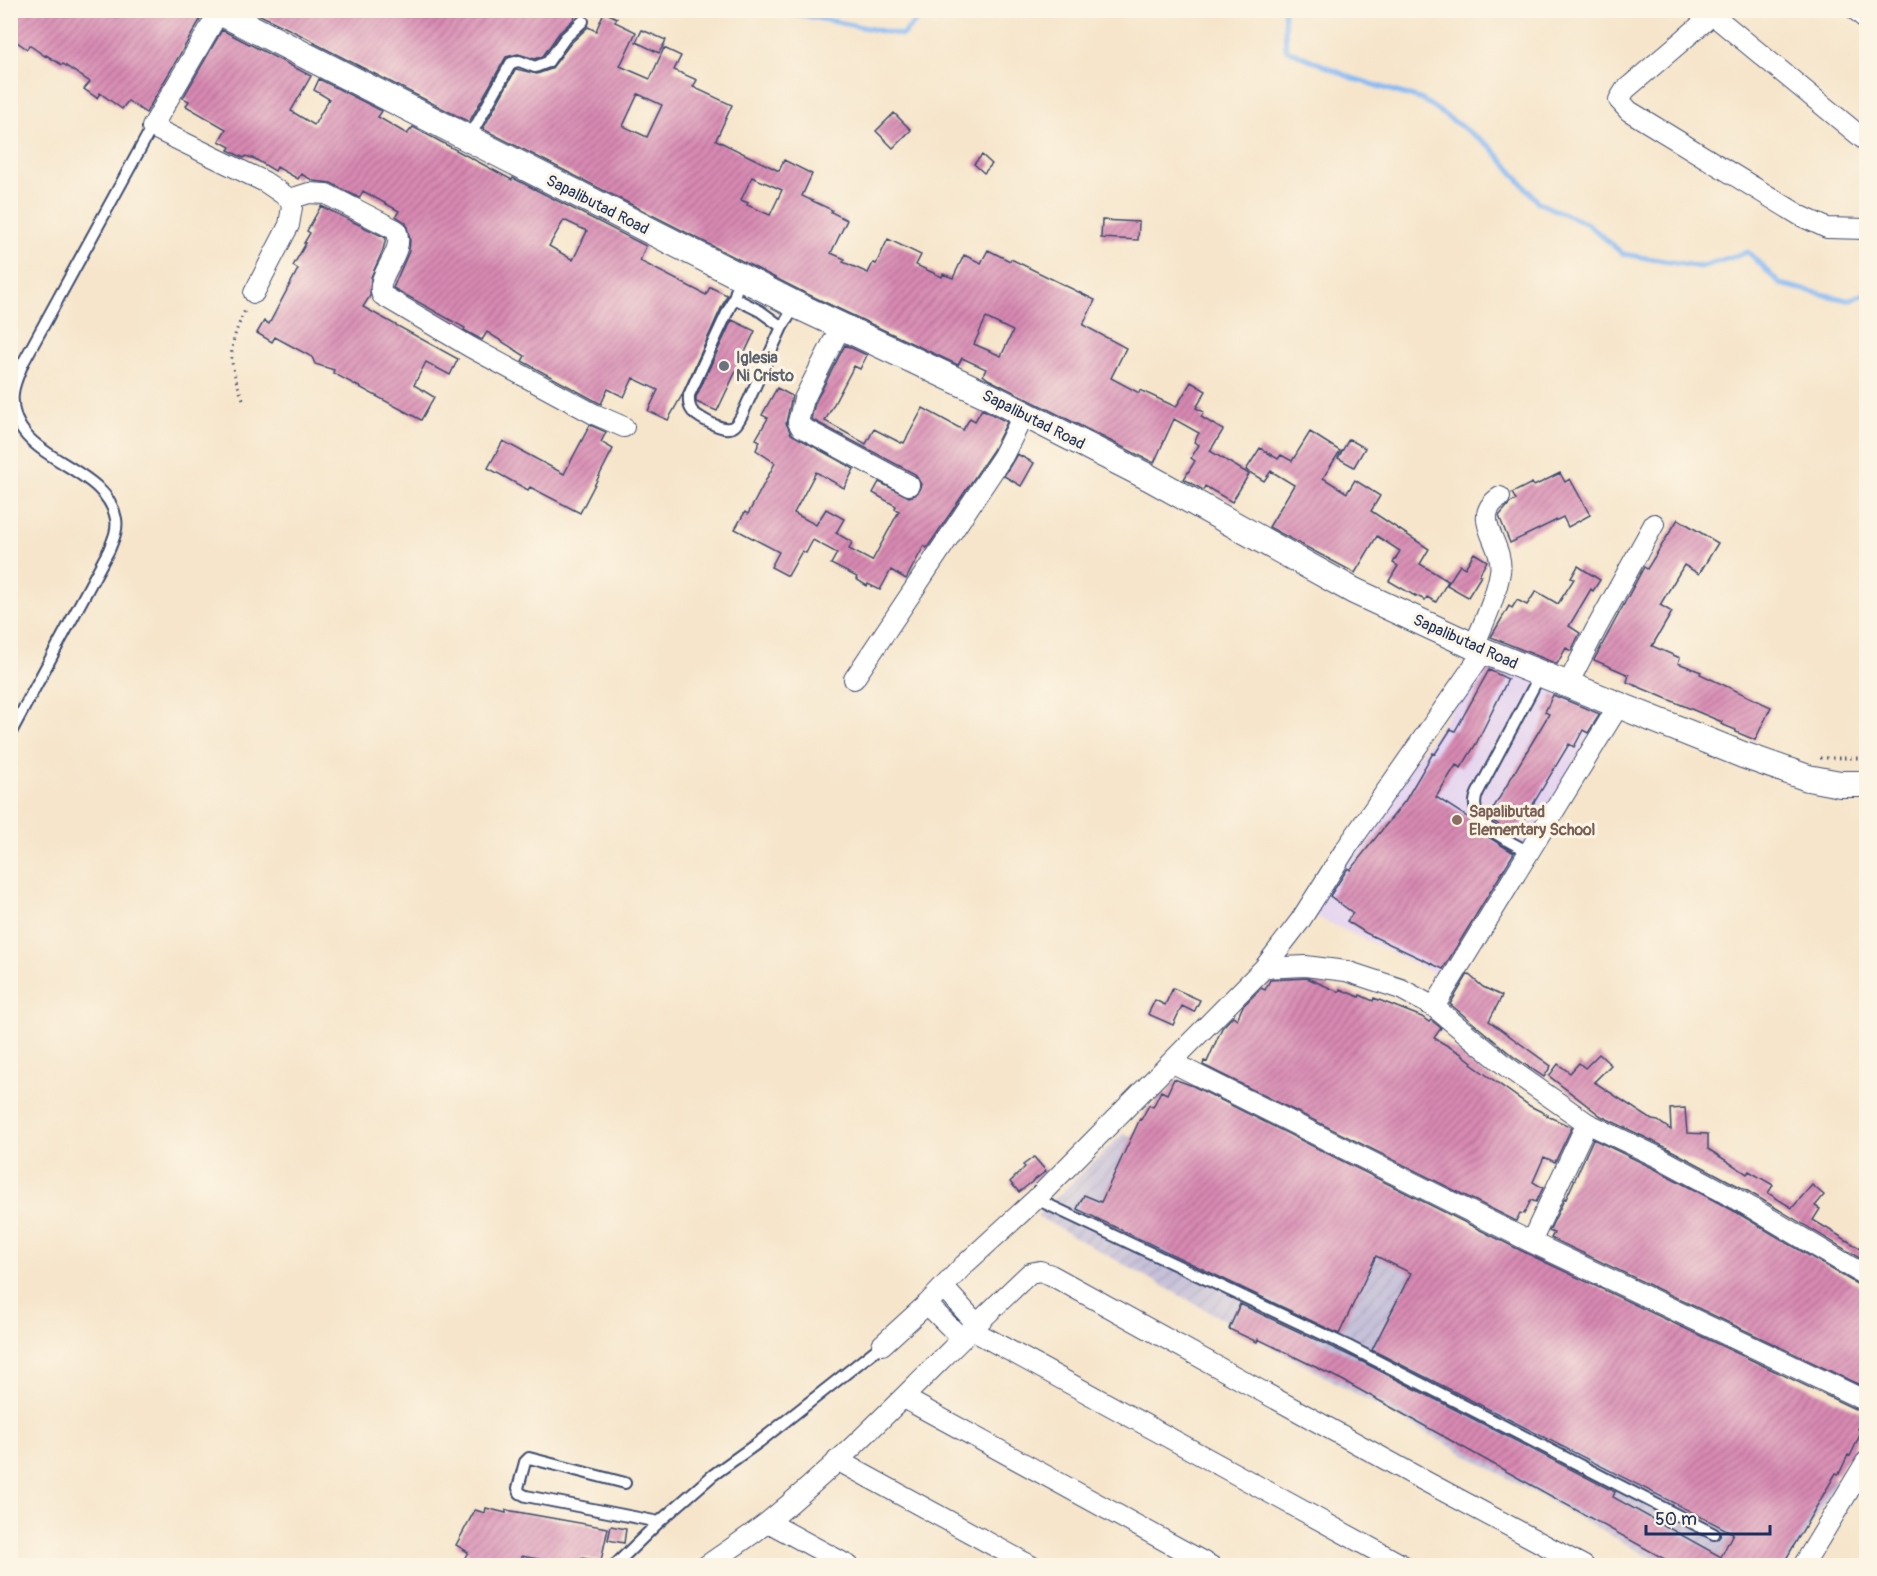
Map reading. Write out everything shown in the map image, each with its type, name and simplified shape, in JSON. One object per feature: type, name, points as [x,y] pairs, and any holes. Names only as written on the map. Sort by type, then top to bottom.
[{"type":"street","points":[[1856,10],[1866,19]]},
{"type":"street","points":[[218,11],[152,127],[265,182],[290,199],[292,207],[289,225],[254,293]]},
{"type":"street","name":"Sapalibutad Road","points":[[218,11],[469,138],[739,287],[796,305],[1024,414],[1150,478],[1354,591],[1479,648],[1743,755],[1808,777],[1840,784],[1866,784]]},
{"type":"street","points":[[1866,141],[1715,13],[1625,90],[1619,99],[1629,111],[1801,216],[1827,228],[1866,229]]},
{"type":"street","points":[[290,199],[309,193],[326,194],[396,230],[399,243],[381,285],[382,295],[480,353],[624,428]]},
{"type":"street","points":[[840,326],[804,399],[798,422],[801,427],[909,485]]},
{"type":"street","points":[[854,679],[1003,456],[1024,414]]},
{"type":"street","points":[[882,1344],[1036,1199],[1173,1063],[1264,968],[1300,921],[1479,648],[1500,570],[1498,550],[1486,517],[1491,503],[1500,497]]},
{"type":"street","points":[[1568,684],[1654,524]]},
{"type":"street","points":[[1434,1007],[1619,705]]},
{"type":"street","points":[[1264,968],[1305,966],[1346,971],[1401,989],[1434,1007],[1507,1067],[1587,1123],[1660,1158],[1740,1201],[1866,1276]]},
{"type":"street","points":[[1173,1063],[1531,1242],[1864,1400]]},
{"type":"street","points":[[1531,1242],[1587,1123]]},
{"type":"street","points":[[706,1566],[768,1522],[904,1398],[969,1330],[1030,1273],[1041,1271],[1584,1566]]},
{"type":"street","points":[[943,1287],[969,1330]]},
{"type":"street","points":[[927,1304],[969,1330],[1404,1566]]},
{"type":"street","points":[[904,1398],[1211,1566]]},
{"type":"street","points":[[837,1460],[1031,1566]]},
{"type":"street","points":[[1803,1566],[1866,1464]]},
{"type":"street","points":[[768,1522],[849,1566]]},
{"type":"lane","points":[[469,138],[511,63],[519,61],[535,67],[548,62],[565,38],[583,21]]},
{"type":"lane","points":[[10,734],[109,550],[117,521],[113,509],[94,485],[42,450],[23,431],[13,405],[13,392],[23,363],[152,127]]},
{"type":"lane","points":[[782,327],[760,312],[739,287],[689,395],[688,404],[692,412],[712,424],[731,429],[736,425],[782,327],[796,305]]},
{"type":"lane","points":[[1529,852],[1482,822],[1476,814],[1474,799],[1541,674]]},
{"type":"lane","points":[[1036,1199],[1348,1346],[1714,1534]]},
{"type":"lane","points":[[614,1566],[659,1522],[713,1475],[759,1443],[882,1344]]},
{"type":"lane","points":[[625,1483],[529,1458],[525,1462],[518,1488],[526,1496],[659,1522]]},
{"type":"path","points":[[243,399],[231,366],[231,342],[254,293]]},
{"type":"shaded area","name":"Sapalibutad Elementary School","points":[[1487,661],[1605,709],[1447,979],[1307,912]]},
{"type":"shaded area","points":[[1124,1133],[1600,1361],[1837,1480],[1786,1565],[1664,1565],[1037,1216]]},
{"type":"building","points":[[10,10],[186,10],[200,20],[146,113],[128,101],[122,109],[100,93],[97,98],[84,89],[90,82],[63,64],[29,45],[27,49],[10,37]]},
{"type":"building","points":[[250,10],[577,10],[573,20],[559,33],[543,56],[535,59],[518,54],[506,57],[469,122]]},
{"type":"building","points":[[604,12],[617,18],[615,22],[636,32],[620,66],[650,79],[664,48],[681,56],[674,70],[697,80],[693,87],[732,105],[716,140],[779,171],[784,160],[812,174],[802,196],[847,220],[831,253],[845,259],[843,262],[868,273],[873,263],[876,264],[888,239],[921,255],[916,265],[942,277],[943,274],[953,278],[964,255],[981,263],[988,250],[1095,300],[1083,325],[1126,348],[1111,378],[1139,393],[1140,390],[1176,407],[1191,382],[1206,391],[1196,408],[1204,412],[1201,417],[1223,430],[1210,451],[1249,474],[1232,502],[1205,486],[1203,490],[1184,479],[1195,461],[1191,458],[1199,445],[1194,442],[1199,433],[1174,419],[1154,463],[988,379],[983,375],[986,369],[962,358],[958,365],[803,292],[483,129],[516,69],[537,74],[551,69],[571,43],[588,27],[596,31]],"holes":[[[638,94],[662,105],[647,137],[623,126]],[[752,177],[782,190],[770,215],[741,200]],[[986,318],[1013,331],[1001,356],[974,344]]]},
{"type":"building","points":[[222,30],[311,76],[291,111],[314,125],[329,99],[314,90],[319,79],[382,111],[378,117],[407,134],[413,127],[512,180],[513,178],[646,246],[640,261],[706,295],[710,287],[727,295],[682,395],[668,420],[648,411],[658,390],[633,378],[624,397],[608,389],[601,404],[522,361],[525,356],[487,332],[482,340],[393,288],[409,251],[410,240],[406,223],[396,216],[399,211],[363,191],[359,198],[331,183],[314,181],[301,174],[298,179],[277,167],[275,171],[255,159],[246,156],[244,158],[228,150],[230,147],[219,141],[226,129],[186,106],[189,101],[183,98]],"holes":[[[564,220],[587,231],[573,260],[549,246]]]},
{"type":"building","points":[[642,30],[666,40],[659,53],[636,42]]},
{"type":"building","points":[[894,113],[911,130],[893,148],[876,131]]},
{"type":"building","points":[[982,155],[992,164],[984,173],[974,164]]},
{"type":"building","points":[[321,206],[386,238],[371,277],[370,296],[363,307],[458,359],[450,375],[426,362],[414,385],[434,397],[421,420],[333,373],[334,370],[315,364],[312,357],[275,337],[272,342],[257,333],[264,321],[269,324],[298,269],[293,266],[310,233],[307,231]]},
{"type":"building","points":[[1102,220],[1139,222],[1138,240],[1101,238]]},
{"type":"building","name":"Iglesia Ni Cristo","points":[[732,320],[755,331],[717,411],[696,402],[696,397]]},
{"type":"building","points":[[845,345],[867,355],[860,369],[854,366],[825,421],[866,444],[874,429],[904,443],[923,408],[963,430],[970,418],[975,421],[982,409],[1007,422],[993,450],[927,548],[924,546],[906,579],[891,570],[880,590],[868,584],[867,586],[856,579],[857,577],[831,564],[837,553],[813,540],[806,553],[802,551],[788,576],[771,567],[779,552],[735,529],[745,512],[748,514],[775,463],[756,450],[760,441],[756,439],[768,418],[762,415],[777,388],[792,396],[786,423],[791,434],[854,469],[844,488],[816,472],[794,513],[816,525],[826,509],[844,519],[836,533],[852,542],[849,549],[872,561],[899,511],[895,509],[896,506],[873,493],[879,482],[909,497],[919,491],[921,484],[915,474],[811,419],[815,403]]},
{"type":"building","points":[[590,425],[606,432],[601,442],[613,449],[580,513],[530,487],[528,490],[488,468],[503,441],[564,474]]},
{"type":"building","points":[[1310,432],[1340,451],[1323,478],[1347,493],[1355,480],[1380,496],[1371,511],[1429,549],[1420,564],[1448,581],[1436,602],[1427,597],[1425,600],[1415,596],[1389,581],[1398,566],[1393,563],[1400,551],[1377,536],[1355,573],[1269,527],[1294,485],[1271,471],[1264,481],[1246,470],[1260,448],[1278,459],[1281,455],[1292,461]]},
{"type":"building","points":[[1349,439],[1365,448],[1354,467],[1338,458]]},
{"type":"building","points":[[1017,454],[1034,463],[1021,486],[1004,476]]},
{"type":"building","points":[[1560,473],[1565,482],[1570,479],[1590,515],[1568,527],[1563,517],[1510,543],[1499,516],[1510,503],[1516,500],[1512,493],[1532,483],[1534,486]]},
{"type":"building","points":[[1678,519],[1718,543],[1699,574],[1684,565],[1660,605],[1672,612],[1652,646],[1680,658],[1678,663],[1771,707],[1755,740],[1721,724],[1722,722],[1627,682],[1629,675],[1594,660],[1644,567],[1647,569]]},
{"type":"building","points":[[1474,553],[1487,561],[1468,597],[1447,585],[1460,565],[1465,568]]},
{"type":"building","points":[[1578,566],[1600,580],[1593,591],[1591,589],[1569,626],[1580,633],[1571,651],[1566,648],[1557,664],[1491,637],[1509,606],[1512,608],[1517,600],[1527,605],[1536,591],[1558,604],[1574,579],[1571,578]]},
{"type":"building","points":[[1489,670],[1508,679],[1476,744],[1461,768],[1456,765],[1436,797],[1472,820],[1485,835],[1514,853],[1443,969],[1366,933],[1347,921],[1353,913],[1330,896],[1348,868],[1350,870],[1405,801],[1433,753],[1435,754],[1451,729],[1455,731]]},
{"type":"building","points":[[1553,695],[1600,714],[1588,733],[1583,730],[1574,747],[1569,744],[1514,836],[1488,817],[1549,714],[1545,712]]},
{"type":"building","points":[[1468,974],[1483,987],[1502,996],[1489,1021],[1551,1066],[1544,1077],[1514,1057],[1450,1004]]},
{"type":"building","points":[[1307,978],[1339,992],[1340,989],[1373,1001],[1374,998],[1429,1022],[1431,1020],[1441,1028],[1434,1038],[1460,1053],[1472,1062],[1471,1064],[1530,1106],[1572,1127],[1555,1162],[1544,1157],[1533,1182],[1543,1188],[1536,1202],[1531,1200],[1524,1214],[1520,1213],[1516,1221],[1203,1065],[1204,1061],[1207,1062],[1222,1028],[1233,1016],[1237,1019],[1243,1006],[1261,988],[1265,990],[1270,980]]},
{"type":"building","points":[[1173,988],[1200,1000],[1194,1012],[1182,1006],[1173,1025],[1148,1014],[1155,1000],[1165,1005]]},
{"type":"building","points":[[1599,1054],[1611,1065],[1594,1082],[1671,1130],[1670,1109],[1685,1108],[1687,1133],[1708,1134],[1708,1149],[1747,1174],[1749,1171],[1773,1185],[1768,1193],[1792,1208],[1812,1185],[1824,1195],[1815,1206],[1820,1209],[1813,1220],[1866,1252],[1866,1262],[1746,1190],[1601,1116],[1549,1076],[1558,1064],[1570,1073],[1579,1063],[1585,1068]]},
{"type":"building","points":[[1174,1079],[1193,1086],[1526,1253],[1859,1411],[1866,1412],[1858,1429],[1862,1431],[1850,1456],[1848,1455],[1839,1474],[1836,1473],[1782,1566],[1677,1566],[1342,1380],[1258,1339],[1257,1342],[1229,1329],[1240,1304],[1355,1358],[1615,1492],[1613,1497],[1721,1557],[1733,1533],[1372,1350],[1411,1273],[1376,1256],[1339,1334],[1077,1209],[1084,1195],[1101,1202],[1140,1119],[1149,1105],[1153,1107],[1161,1091],[1167,1094]]},
{"type":"building","points":[[1593,1139],[1734,1211],[1866,1288],[1866,1388],[1551,1238],[1554,1233],[1549,1231]]},
{"type":"building","points":[[1034,1157],[1046,1171],[1019,1192],[1010,1182],[1025,1167],[1023,1165]]},
{"type":"building","points":[[486,1508],[608,1528],[601,1561],[582,1558],[581,1566],[576,1566],[522,1556],[520,1565],[498,1561],[495,1566],[470,1566],[463,1561],[468,1552],[456,1545],[475,1510],[485,1513]]},
{"type":"building","points":[[611,1526],[626,1529],[624,1543],[608,1540]]},
{"type":"waterway","points":[[777,10],[902,35],[927,10]]},
{"type":"waterway","points":[[1284,10],[1286,49],[1352,78],[1423,100],[1491,147],[1539,203],[1588,224],[1623,254],[1700,267],[1748,252],[1780,284],[1847,300],[1866,294]]},
{"type":"place","name":"Iglesia Ni Cristo","points":[[724,366]]},
{"type":"place","name":"Sapalibutad Elementary School","points":[[1457,820]]}]
